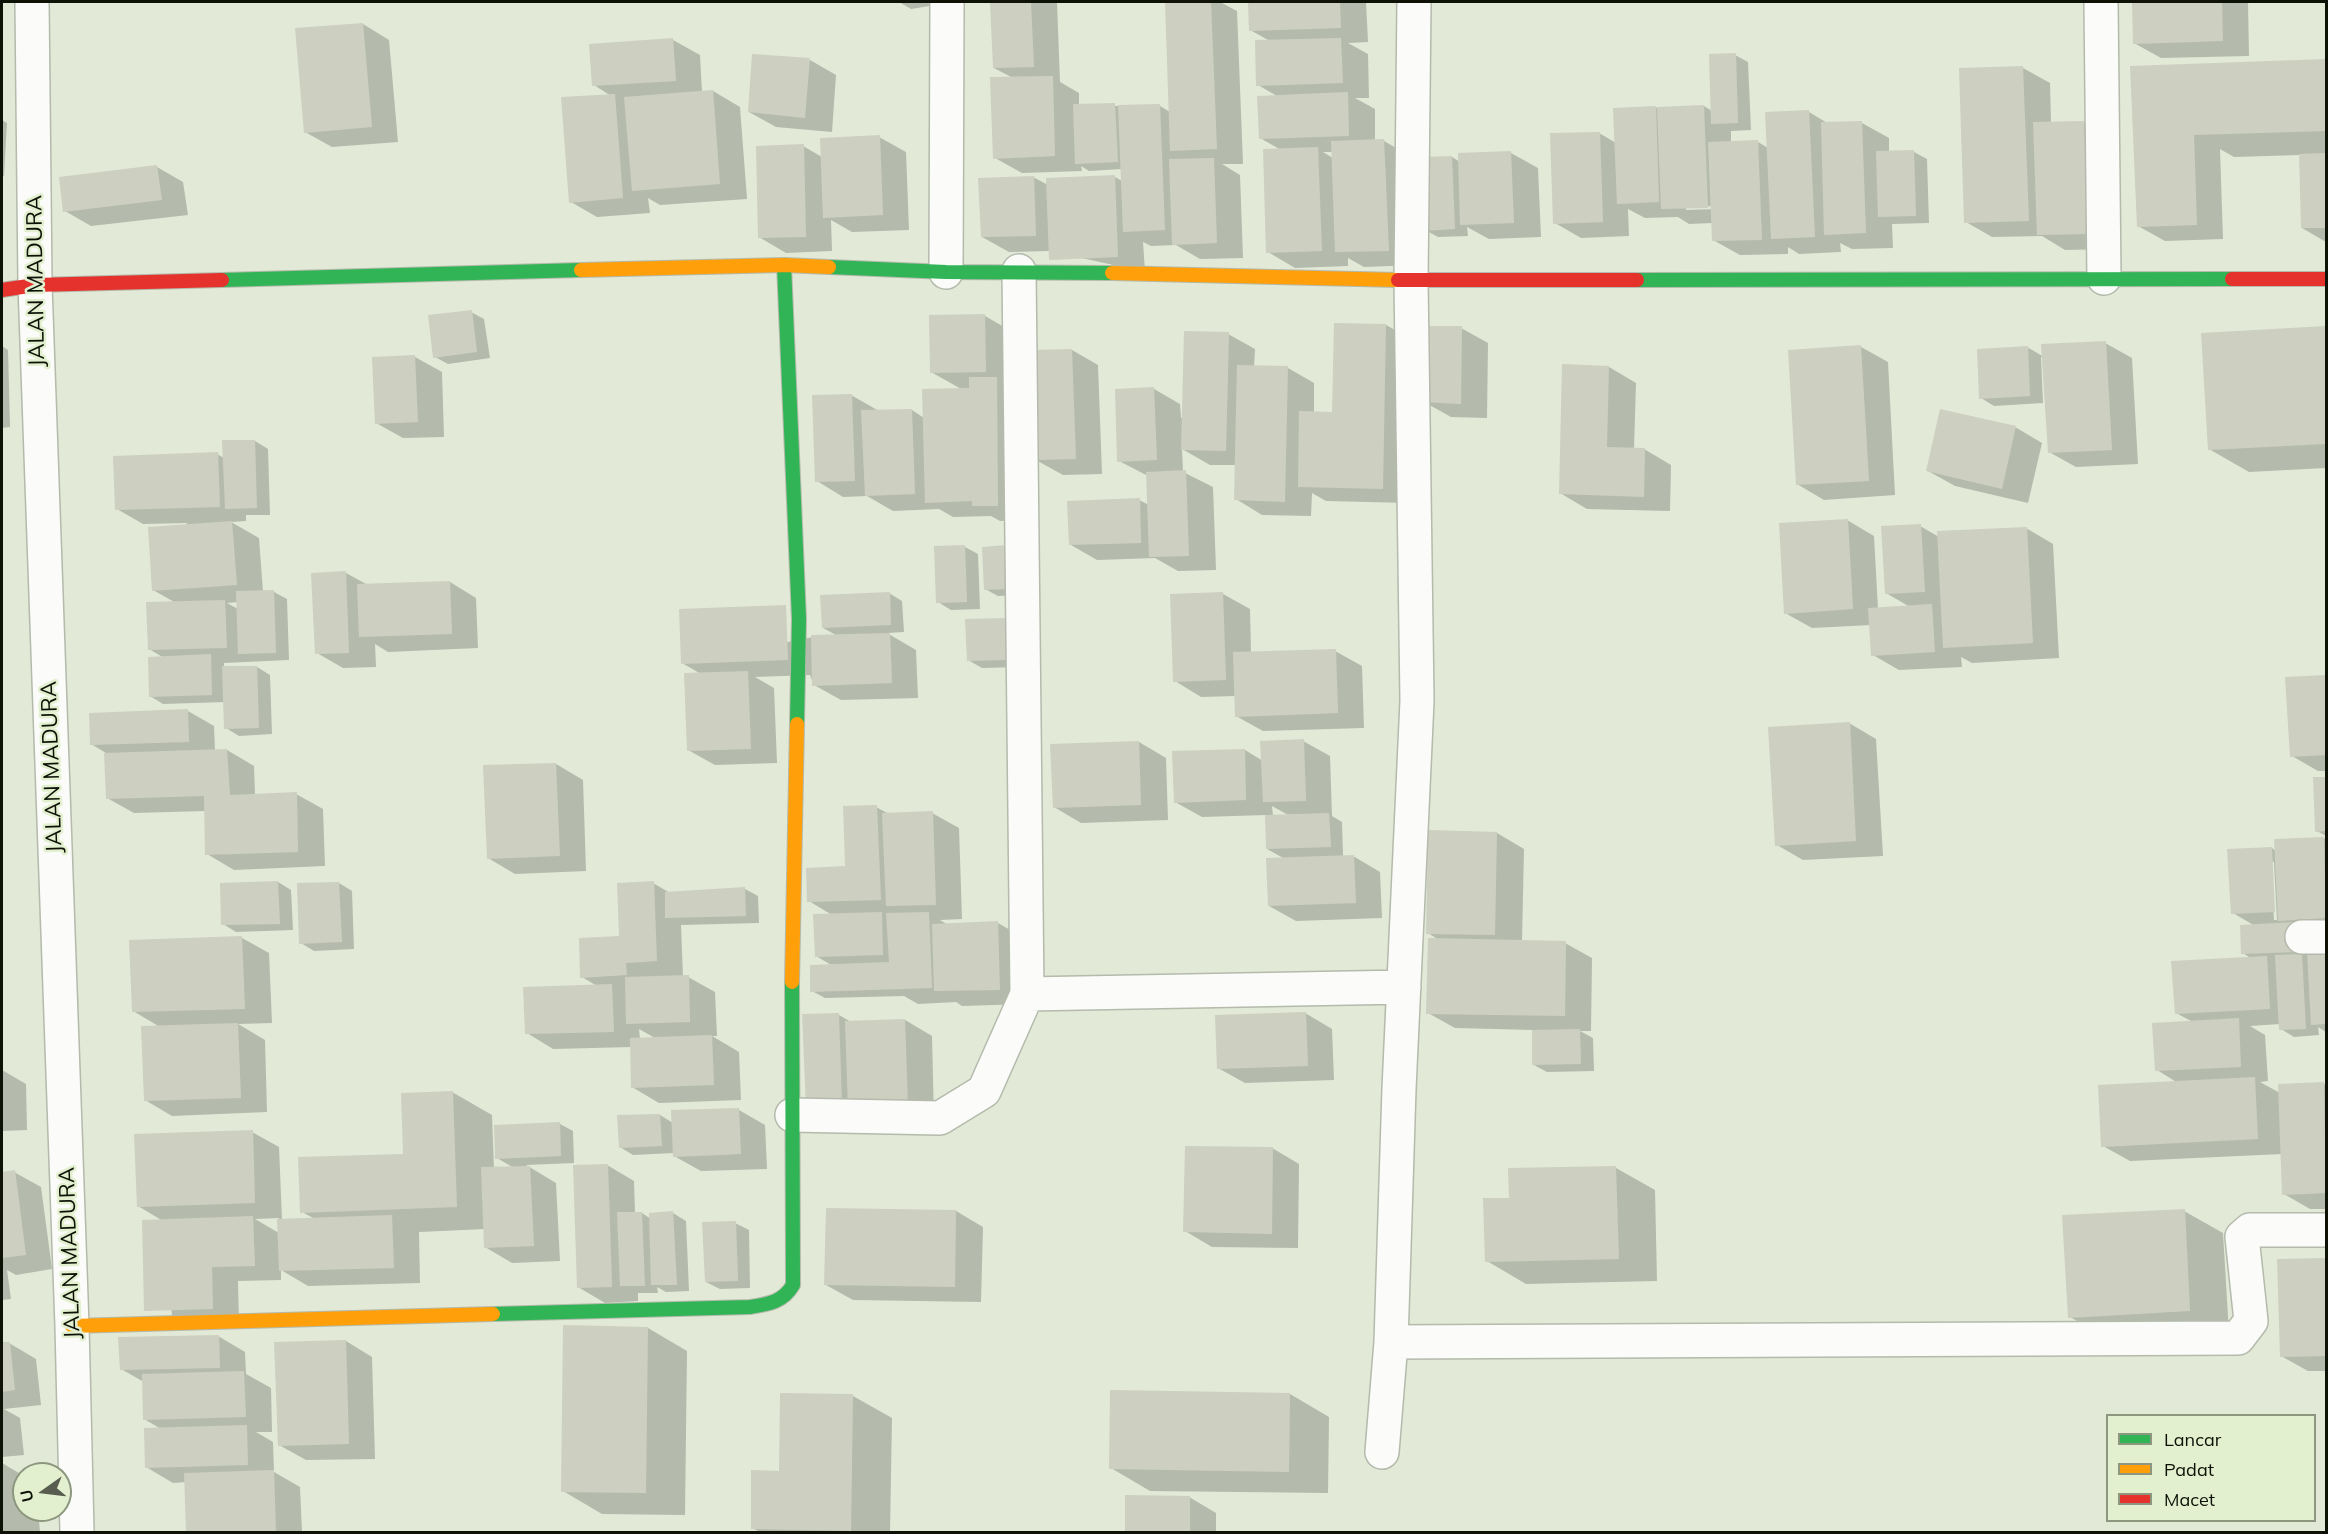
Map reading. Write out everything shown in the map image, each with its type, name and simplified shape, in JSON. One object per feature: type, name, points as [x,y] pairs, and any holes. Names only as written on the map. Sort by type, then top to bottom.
[{"type":"street","name":"JALAN MADURA","points":[[32,2],[34,285],[72,1326],[77,1533]]},
{"type":"street","points":[[946,272],[947,2]]},
{"type":"street","points":[[1382,1452],[1390,1342],[1417,701],[1411,280],[1414,2]]},
{"type":"street","points":[[2101,2],[2104,278]]},
{"type":"street","points":[[72,1326],[750,1307],[772,1304],[787,1297],[793,1285],[792,916],[799,619],[784,265]]},
{"type":"street","points":[[2,290],[34,285],[784,265],[946,272],[1019,271],[1411,280],[2326,279]]},
{"type":"street","points":[[792,1115],[940,1118],[984,1091],[1027,994],[1019,271]]},
{"type":"street","points":[[1027,994],[1404,987]]},
{"type":"street","points":[[1390,1342],[2238,1338],[2251,1321],[2242,1237],[2250,1230],[2326,1230]]},
{"type":"building","points":[[990,2],[1031,2],[1034,67],[993,68]]},
{"type":"building","points":[[1165,2],[1211,2],[1217,149],[1170,151]]},
{"type":"building","points":[[1248,2],[1340,2],[1341,28],[1249,31]]},
{"type":"building","points":[[2132,2],[2222,2],[2223,41],[2133,44]]},
{"type":"building","points":[[363,23],[372,127],[304,133],[295,28]]},
{"type":"building","points":[[673,38],[676,81],[592,86],[589,44]]},
{"type":"building","points":[[1341,38],[1343,83],[1256,86],[1255,40]]},
{"type":"building","points":[[1736,53],[1738,123],[1711,124],[1709,54]]},
{"type":"building","points":[[752,54],[810,58],[805,118],[748,112]]},
{"type":"building","points":[[2326,59],[2326,131],[2194,135],[2197,225],[2137,227],[2130,66]]},
{"type":"building","points":[[2023,66],[2029,221],[1964,223],[1959,68]]},
{"type":"building","points":[[1053,76],[1055,156],[993,159],[990,77]]},
{"type":"building","points":[[713,90],[720,184],[632,191],[624,97]]},
{"type":"building","points":[[1348,92],[1349,136],[1259,139],[1257,96]]},
{"type":"building","points":[[615,94],[623,198],[569,203],[561,97]]},
{"type":"building","points":[[1115,103],[1118,162],[1075,164],[1073,104]]},
{"type":"building","points":[[1160,104],[1165,230],[1123,232],[1118,105]]},
{"type":"building","points":[[1704,105],[1708,208],[1661,209],[1657,107]]},
{"type":"building","points":[[1656,106],[1659,202],[1617,204],[1613,108]]},
{"type":"building","points":[[1809,110],[1815,237],[1771,239],[1765,112]]},
{"type":"building","points":[[1862,121],[1866,233],[1824,235],[1821,122]]},
{"type":"building","points":[[2084,121],[2088,234],[2037,235],[2033,122]]},
{"type":"building","points":[[1600,132],[1603,222],[1553,224],[1550,133]]},
{"type":"building","points":[[880,135],[883,215],[823,218],[820,138]]},
{"type":"building","points":[[1384,139],[1389,251],[1335,252],[1331,141]]},
{"type":"building","points":[[1758,140],[1762,240],[1712,241],[1708,142]]},
{"type":"building","points":[[804,144],[806,237],[758,238],[756,146]]},
{"type":"building","points":[[1318,147],[1322,251],[1266,253],[1263,149]]},
{"type":"building","points":[[1914,150],[1916,216],[1878,217],[1876,151]]},
{"type":"building","points":[[1511,151],[1514,223],[1460,225],[1458,153]]},
{"type":"building","points":[[2326,153],[2326,228],[2301,228],[2299,154]]},
{"type":"building","points":[[1452,156],[1455,229],[1423,231],[1421,157]]},
{"type":"building","points":[[1214,158],[1217,243],[1172,245],[1169,159]]},
{"type":"building","points":[[157,165],[162,200],[63,212],[59,177]]},
{"type":"building","points":[[1115,175],[1118,257],[1049,260],[1046,178]]},
{"type":"building","points":[[1034,176],[1036,236],[981,237],[978,178]]},
{"type":"building","points":[[472,310],[477,352],[433,358],[428,315]]},
{"type":"building","points":[[985,314],[986,372],[930,373],[929,315]]},
{"type":"building","points":[[1334,323],[1386,324],[1383,489],[1298,487],[1299,411],[1332,412]]},
{"type":"building","points":[[1424,326],[1462,326],[1461,404],[1422,402]]},
{"type":"building","points":[[2326,326],[2326,444],[2208,450],[2201,333]]},
{"type":"building","points":[[1184,331],[1229,332],[1226,451],[1181,450]]},
{"type":"building","points":[[2106,341],[2112,450],[2048,453],[2041,344]]},
{"type":"building","points":[[1861,345],[1869,481],[1796,485],[1788,350]]},
{"type":"building","points":[[2028,346],[2030,396],[1979,399],[1977,349]]},
{"type":"building","points":[[1072,349],[1076,459],[1035,460],[1031,350]]},
{"type":"building","points":[[415,355],[418,422],[375,424],[372,357]]},
{"type":"building","points":[[1562,364],[1609,366],[1607,447],[1645,448],[1644,497],[1559,494]]},
{"type":"building","points":[[1237,365],[1288,366],[1285,502],[1234,500]]},
{"type":"building","points":[[969,377],[997,377],[998,506],[972,506],[972,501],[925,503],[922,389],[969,388]]},
{"type":"building","points":[[1154,387],[1157,460],[1117,462],[1115,389]]},
{"type":"building","points":[[852,394],[855,481],[815,482],[812,395]]},
{"type":"building","points":[[912,409],[915,494],[865,496],[861,410]]},
{"type":"building","points":[[1940,409],[2016,426],[2002,489],[1926,471]]},
{"type":"building","points":[[222,440],[255,440],[257,508],[225,509]]},
{"type":"building","points":[[218,452],[220,507],[115,510],[113,456]]},
{"type":"building","points":[[1186,470],[1189,556],[1149,557],[1146,472]]},
{"type":"building","points":[[1140,498],[1141,543],[1069,545],[1067,501]]},
{"type":"building","points":[[1848,519],[1853,609],[1784,614],[1779,523]]},
{"type":"building","points":[[232,521],[237,585],[152,591],[148,527]]},
{"type":"building","points":[[1921,524],[1925,592],[1885,594],[1881,526]]},
{"type":"building","points":[[2027,527],[2033,643],[1943,648],[1937,531]]},
{"type":"building","points":[[965,545],[967,602],[936,603],[934,546]]},
{"type":"building","points":[[1006,545],[1008,589],[984,590],[982,547]]},
{"type":"building","points":[[346,571],[349,653],[315,654],[311,573]]},
{"type":"building","points":[[450,581],[452,634],[359,637],[357,584]]},
{"type":"building","points":[[274,590],[276,653],[238,654],[236,591]]},
{"type":"building","points":[[890,592],[891,625],[822,628],[820,595]]},
{"type":"building","points":[[1223,592],[1226,680],[1173,682],[1170,594]]},
{"type":"building","points":[[225,600],[227,648],[148,650],[146,602]]},
{"type":"building","points":[[1932,604],[1935,652],[1871,656],[1868,608]]},
{"type":"building","points":[[786,605],[788,660],[681,664],[679,609]]},
{"type":"building","points":[[1006,618],[1007,660],[967,661],[965,619]]},
{"type":"building","points":[[890,633],[892,683],[812,686],[811,635]]},
{"type":"building","points":[[1336,649],[1338,713],[1235,717],[1233,652]]},
{"type":"building","points":[[211,654],[212,695],[149,697],[148,657]]},
{"type":"building","points":[[222,666],[257,666],[259,728],[224,729]]},
{"type":"building","points":[[748,671],[751,749],[687,751],[684,673]]},
{"type":"building","points":[[2326,675],[2326,755],[2290,757],[2285,677]]},
{"type":"building","points":[[188,709],[189,742],[90,745],[89,713]]},
{"type":"building","points":[[1850,722],[1856,841],[1775,846],[1768,727]]},
{"type":"building","points":[[1304,739],[1306,801],[1263,802],[1260,741]]},
{"type":"building","points":[[1139,741],[1141,805],[1053,808],[1050,744]]},
{"type":"building","points":[[227,749],[230,795],[297,792],[298,852],[205,855],[204,796],[106,799],[104,753]]},
{"type":"building","points":[[1245,749],[1246,800],[1174,803],[1172,751]]},
{"type":"building","points":[[556,763],[560,856],[487,859],[483,765]]},
{"type":"building","points":[[2313,777],[2326,777],[2326,831],[2315,832]]},
{"type":"building","points":[[877,805],[881,900],[807,902],[806,868],[845,866],[843,806]]},
{"type":"building","points":[[933,811],[936,905],[886,906],[882,813]]},
{"type":"building","points":[[1329,813],[1331,847],[1266,849],[1265,815]]},
{"type":"building","points":[[1428,830],[1497,832],[1495,935],[1426,934]]},
{"type":"building","points":[[2324,837],[2326,918],[2278,921],[2274,839]]},
{"type":"building","points":[[2272,847],[2275,912],[2231,914],[2227,849]]},
{"type":"building","points":[[1354,855],[1356,903],[1268,906],[1266,858]]},
{"type":"building","points":[[278,881],[280,924],[221,925],[220,883]]},
{"type":"building","points":[[654,881],[657,961],[626,963],[627,975],[580,978],[579,938],[619,936],[617,883]]},
{"type":"building","points":[[339,882],[342,942],[299,944],[297,883]]},
{"type":"building","points":[[745,887],[746,916],[665,918],[665,892]]},
{"type":"building","points":[[882,912],[883,955],[815,957],[813,914]]},
{"type":"building","points":[[929,912],[932,988],[810,992],[810,965],[889,962],[886,913]]},
{"type":"building","points":[[998,921],[1000,990],[934,991],[932,924]]},
{"type":"building","points":[[2295,922],[2297,952],[2241,954],[2240,925]]},
{"type":"building","points":[[242,936],[245,1009],[132,1012],[129,940]]},
{"type":"building","points":[[1428,938],[1566,941],[1565,1016],[1426,1014]]},
{"type":"building","points":[[2326,949],[2326,1024],[2311,1025],[2307,950]]},
{"type":"building","points":[[2302,954],[2306,1029],[2279,1030],[2275,955]]},
{"type":"building","points":[[2267,956],[2270,1009],[2175,1014],[2171,961]]},
{"type":"building","points":[[689,975],[690,1022],[626,1024],[625,977]]},
{"type":"building","points":[[612,984],[614,1032],[525,1034],[523,987]]},
{"type":"building","points":[[1306,1012],[1308,1066],[1217,1069],[1215,1015]]},
{"type":"building","points":[[839,1013],[842,1107],[806,1109],[802,1014]]},
{"type":"building","points":[[2239,1018],[2241,1067],[2155,1071],[2152,1023]]},
{"type":"building","points":[[905,1019],[908,1106],[848,1108],[845,1021]]},
{"type":"building","points":[[238,1023],[241,1098],[144,1101],[141,1026]]},
{"type":"building","points":[[1580,1029],[1581,1064],[1532,1065],[1532,1030]]},
{"type":"building","points":[[712,1035],[714,1085],[631,1088],[630,1038]]},
{"type":"building","points":[[2255,1077],[2258,1139],[2101,1147],[2098,1085]]},
{"type":"building","points":[[2324,1082],[2326,1193],[2282,1195],[2278,1084]]},
{"type":"building","points":[[453,1091],[457,1207],[300,1213],[298,1157],[403,1154],[401,1093]]},
{"type":"building","points":[[739,1108],[741,1154],[673,1157],[671,1110]]},
{"type":"building","points":[[660,1114],[662,1146],[619,1148],[617,1115]]},
{"type":"building","points":[[560,1122],[561,1156],[495,1159],[494,1125]]},
{"type":"building","points":[[253,1130],[255,1203],[137,1207],[134,1134]]},
{"type":"building","points":[[1185,1146],[1273,1147],[1272,1234],[1183,1232]]},
{"type":"building","points":[[608,1164],[612,1287],[577,1288],[573,1165]]},
{"type":"building","points":[[530,1166],[534,1246],[484,1248],[481,1167]]},
{"type":"building","points":[[1616,1166],[1619,1259],[1485,1262],[1483,1198],[1509,1198],[1508,1168]]},
{"type":"building","points":[[15,1170],[26,1255],[2,1258],[2,1172]]},
{"type":"building","points":[[826,1208],[956,1210],[955,1287],[824,1285]]},
{"type":"building","points":[[2185,1209],[2190,1311],[2068,1318],[2062,1215]]},
{"type":"building","points":[[673,1211],[677,1285],[651,1285],[649,1213]]},
{"type":"building","points":[[617,1212],[642,1212],[645,1286],[620,1286]]},
{"type":"building","points":[[392,1215],[394,1268],[279,1271],[277,1219]]},
{"type":"building","points":[[253,1216],[255,1266],[212,1267],[213,1309],[144,1311],[142,1220]]},
{"type":"building","points":[[736,1221],[738,1281],[705,1282],[702,1222]]},
{"type":"building","points":[[2326,1258],[2326,1356],[2280,1357],[2277,1259]]},
{"type":"building","points":[[563,1325],[648,1327],[646,1493],[561,1492]]},
{"type":"building","points":[[219,1335],[220,1368],[120,1370],[118,1337]]},
{"type":"building","points":[[346,1340],[349,1444],[278,1446],[274,1342]]},
{"type":"building","points":[[2,1342],[10,1342],[15,1390],[2,1392]]},
{"type":"building","points":[[244,1371],[246,1417],[143,1420],[142,1374]]},
{"type":"building","points":[[1110,1390],[1290,1393],[1289,1472],[1109,1469]]},
{"type":"building","points":[[780,1393],[853,1394],[851,1531],[751,1529],[751,1470],[779,1471]]},
{"type":"building","points":[[247,1425],[248,1465],[145,1468],[144,1428]]},
{"type":"building","points":[[274,1470],[276,1532],[186,1532],[184,1473]]},
{"type":"building","points":[[1125,1495],[1190,1496],[1190,1532],[1125,1532]]},
{"type":"traffic: fast","points":[[784,265],[799,619],[797,724]]},
{"type":"traffic: fast","points":[[829,267],[946,272],[1112,273]]},
{"type":"traffic: fast","points":[[222,280],[581,270]]},
{"type":"traffic: fast","points":[[1637,280],[2232,279]]},
{"type":"traffic: fast","points":[[493,1314],[750,1307],[780,1299],[789,1291],[793,1285],[792,982]]},
{"type":"traffic: slow","points":[[581,270],[784,265],[829,267]]},
{"type":"traffic: slow","points":[[1112,273],[1398,280]]},
{"type":"traffic: slow","points":[[792,982],[797,724]]},
{"type":"traffic: slow","points":[[72,1326],[493,1314]]},
{"type":"traffic: jam","points":[[2232,279],[2326,279]]},
{"type":"traffic: jam","points":[[2,290],[35,285],[222,280]]},
{"type":"traffic: jam","points":[[1398,280],[1637,280]]}]
